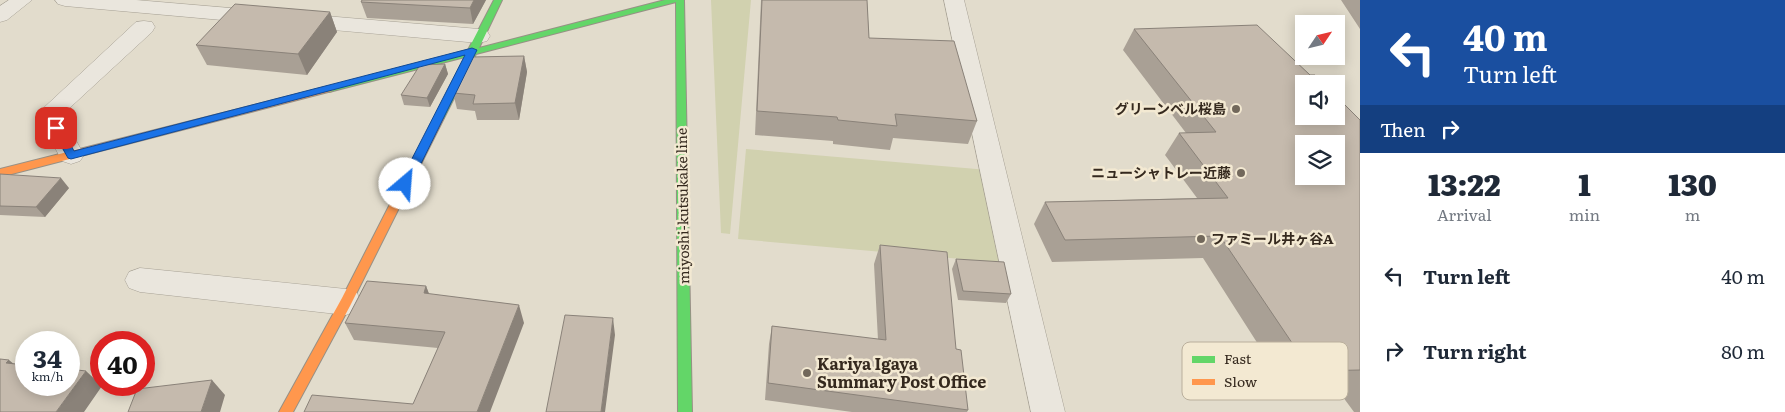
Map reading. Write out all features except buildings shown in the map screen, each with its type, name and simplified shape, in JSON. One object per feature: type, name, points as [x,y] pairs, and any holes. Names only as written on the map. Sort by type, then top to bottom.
[{"type":"street","points":[[0,16],[22,0]]},
{"type":"street","points":[[65,0],[476,43]]},
{"type":"street","points":[[286,412],[346,302],[498,0]]},
{"type":"street","points":[[0,173],[476,43],[675,0]]},
{"type":"street","name":"miyoshi-kutsukake line","points":[[680,0],[685,412]]},
{"type":"street","points":[[954,0],[1048,412]]},
{"type":"street","points":[[71,155],[49,114],[144,27]]},
{"type":"street","points":[[140,280],[346,302]]},
{"type":"green space","points":[[711,0],[751,0],[730,234],[721,233]]},
{"type":"green space","points":[[746,149],[988,170],[1006,263],[738,239]]},
{"type":"traffic: fast","points":[[439,118],[498,0]]},
{"type":"traffic: fast","points":[[329,89],[675,0]]},
{"type":"traffic: fast","points":[[680,0],[685,412]]},
{"type":"traffic: slow","points":[[0,173],[329,89]]},
{"type":"traffic: slow","points":[[286,412],[346,302],[439,118]]},
{"type":"place","name":"グリーンベル桜島","points":[[1236,109]]},
{"type":"place","name":"ニューシャトレー近藤","points":[[1241,173]]},
{"type":"place","name":"ファミール井ヶ谷A","points":[[1201,239]]},
{"type":"place","name":"Kariya Igaya Summary Post Office","points":[[807,373]]},
{"type":"route","points":[[56,128],[71,155],[472,50],[405,184]]}]
